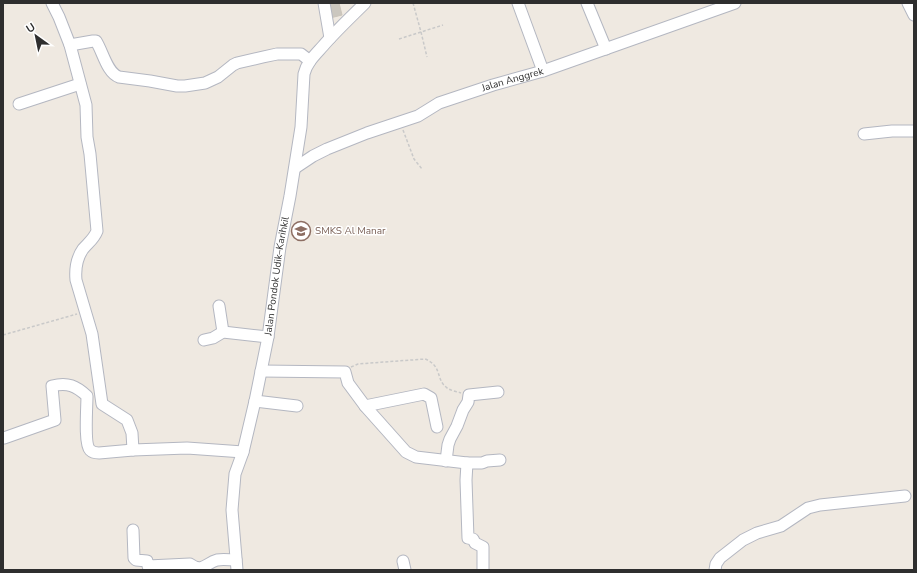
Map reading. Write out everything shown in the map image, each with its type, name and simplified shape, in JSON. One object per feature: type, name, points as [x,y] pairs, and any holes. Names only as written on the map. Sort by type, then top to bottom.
[{"type":"street","points":[[52,3],[70,45],[86,105],[87,136],[90,154],[96,235],[83,250],[78,259],[76,266],[76,280],[92,334],[102,404],[127,420],[132,433],[133,450]]},
{"type":"street","points":[[324,3],[330,38]]},
{"type":"street","name":"Jalan Pondok Udik–Karihkil","points":[[236,565],[232,510],[235,474],[243,452],[256,401],[268,337],[280,247],[301,127],[304,74],[310,61],[330,38],[365,3]]},
{"type":"street","points":[[518,3],[543,71]]},
{"type":"street","points":[[587,3],[606,49]]},
{"type":"street","name":"Jalan Anggrek","points":[[295,168],[327,149],[418,116],[448,100],[493,85],[543,71],[736,3]]},
{"type":"street","points":[[908,3],[914,15]]},
{"type":"street","points":[[70,45],[93,40],[96,41],[112,73],[115,76],[177,86],[205,83],[218,77],[233,65],[277,54],[301,54],[310,61]]},
{"type":"street","points":[[19,104],[80,84]]},
{"type":"street","points":[[864,134],[892,131],[914,131]]},
{"type":"street","points":[[219,306],[223,332]]},
{"type":"street","points":[[204,340],[213,338],[223,332],[268,337]]},
{"type":"street","points":[[261,371],[345,372],[348,383],[365,406],[406,452],[416,458],[467,463],[482,463],[500,460]]},
{"type":"street","points":[[4,438],[55,420],[52,386],[61,384],[78,388],[87,396],[87,438],[88,446],[90,450],[94,452],[187,448],[243,452]]},
{"type":"street","points":[[446,461],[450,439],[468,402],[469,395],[498,392]]},
{"type":"street","points":[[365,406],[424,394],[428,395],[431,398],[437,427]]},
{"type":"street","points":[[256,401],[297,406]]},
{"type":"street","points":[[467,463],[466,480],[468,538],[473,539],[475,543],[482,547],[483,570]]},
{"type":"street","points":[[714,570],[720,558],[743,540],[758,533],[781,526],[808,508],[820,505],[905,496]]},
{"type":"street","points":[[133,530],[134,558],[136,560],[147,560],[148,566],[190,564],[194,567],[202,568],[216,560],[221,560],[236,565]]},
{"type":"path","points":[[413,3],[426,57]]},
{"type":"path","points":[[399,39],[443,25]]},
{"type":"path","points":[[400,122],[414,159],[422,169]]},
{"type":"path","points":[[3,335],[85,312]]},
{"type":"path","points":[[345,372],[348,368],[358,364],[425,359],[433,363],[444,386],[448,389],[469,395]]},
{"type":"building","points":[[326,3],[339,3],[342,15],[330,18]]},
{"type":"place","name":"SMKS Al Manar","points":[[301,231]]}]
